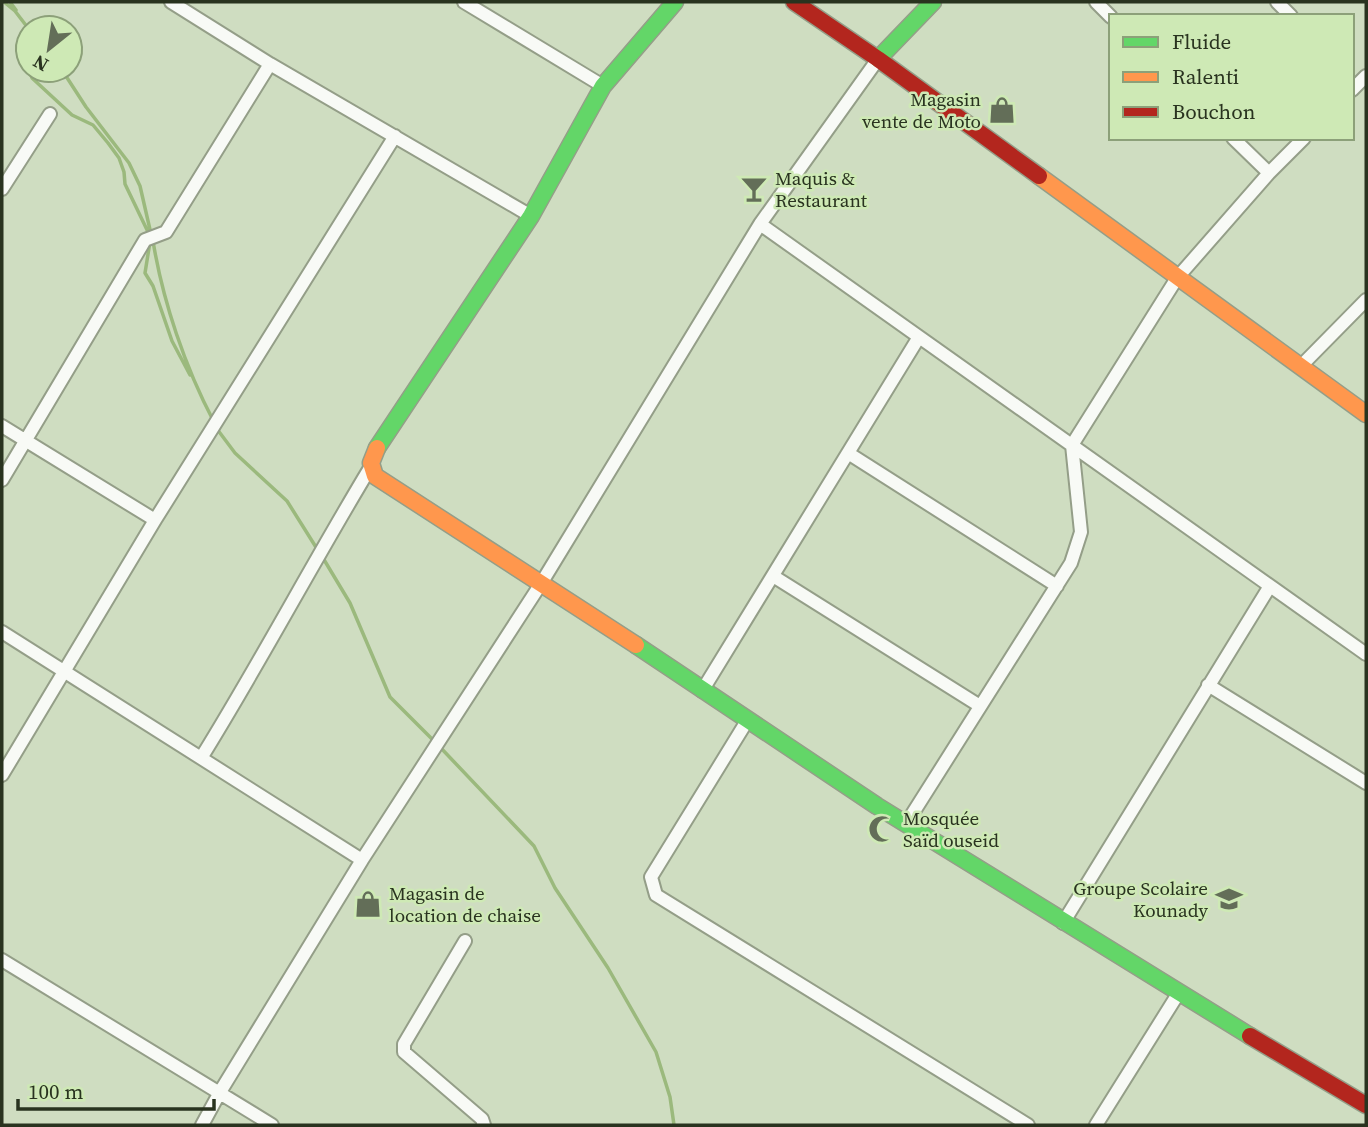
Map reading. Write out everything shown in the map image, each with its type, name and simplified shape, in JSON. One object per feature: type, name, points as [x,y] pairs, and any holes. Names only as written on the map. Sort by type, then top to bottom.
[{"type":"street","points":[[171,2],[270,64],[531,216]]},
{"type":"street","points":[[464,2],[603,86]]},
{"type":"street","points":[[201,758],[252,676],[328,537],[370,468],[380,442],[531,216],[603,86],[675,2]]},
{"type":"street","points":[[794,2],[878,59],[1366,414]]},
{"type":"street","points":[[202,1125],[362,860],[542,582],[760,224],[878,59],[933,2]]},
{"type":"street","points":[[1096,2],[1109,15]]},
{"type":"street","points":[[2,480],[149,239],[166,232],[270,64]]},
{"type":"street","points":[[2,190],[50,114]]},
{"type":"street","points":[[2,775],[155,520],[395,136]]},
{"type":"street","points":[[1235,140],[1269,173]]},
{"type":"street","points":[[906,824],[1071,563],[1081,532],[1072,445],[1177,278],[1269,173],[1302,140]]},
{"type":"street","points":[[760,224],[1366,654]]},
{"type":"street","points":[[1300,367],[1366,300]]},
{"type":"street","points":[[702,691],[919,337]]},
{"type":"street","points":[[2,426],[155,520]]},
{"type":"street","points":[[848,453],[1056,586]]},
{"type":"street","points":[[370,468],[375,476],[542,582],[747,721],[906,824],[1178,994],[1366,1105]]},
{"type":"street","points":[[773,576],[980,706]]},
{"type":"street","points":[[1063,923],[1270,586]]},
{"type":"street","points":[[2,632],[362,860]]},
{"type":"street","points":[[1209,685],[1366,783]]},
{"type":"street","points":[[747,721],[651,877],[656,895],[1028,1125]]},
{"type":"street","points":[[465,942],[404,1044],[404,1052],[482,1119],[485,1125]]},
{"type":"street","points":[[2,960],[272,1125]]},
{"type":"street","points":[[1096,1125],[1178,994]]},
{"type":"waterway","points":[[4,2],[17,14]]},
{"type":"waterway","points":[[10,2],[16,10]]},
{"type":"waterway","points":[[38,84],[72,115],[93,125],[108,143],[119,158],[125,184],[149,234]]},
{"type":"waterway","points":[[71,84],[129,163],[140,186],[151,234]]},
{"type":"waterway","points":[[153,241],[176,334],[214,422]]},
{"type":"waterway","points":[[150,242],[145,273],[153,286],[172,341],[190,375]]},
{"type":"waterway","points":[[217,429],[235,453],[287,501],[319,552]]},
{"type":"waterway","points":[[323,558],[350,603],[390,697],[434,741]]},
{"type":"waterway","points":[[439,746],[534,846],[555,888],[608,968],[656,1052],[670,1097],[674,1125]]},
{"type":"traffic: fast","points":[[377,448],[531,216],[603,86],[675,2]]},
{"type":"traffic: fast","points":[[878,59],[933,2]]},
{"type":"traffic: fast","points":[[636,645],[877,806],[1250,1036]]},
{"type":"traffic: slow","points":[[1039,176],[1366,414]]},
{"type":"traffic: slow","points":[[377,448],[371,463],[375,476],[636,645]]},
{"type":"traffic: jam","points":[[794,2],[878,59],[1039,176]]},
{"type":"traffic: jam","points":[[1250,1036],[1366,1105]]},
{"type":"place","name":"Magasin vente de Moto","points":[[1002,110]]},
{"type":"place","name":"Maquis & Restaurant","points":[[754,189]]},
{"type":"place","name":"Mosquée Saïd ouseid","points":[[882,829]]},
{"type":"place","name":"Groupe Scolaire Kounady","points":[[1229,899]]},
{"type":"place","name":"Magasin de location de chaise","points":[[368,904]]}]
